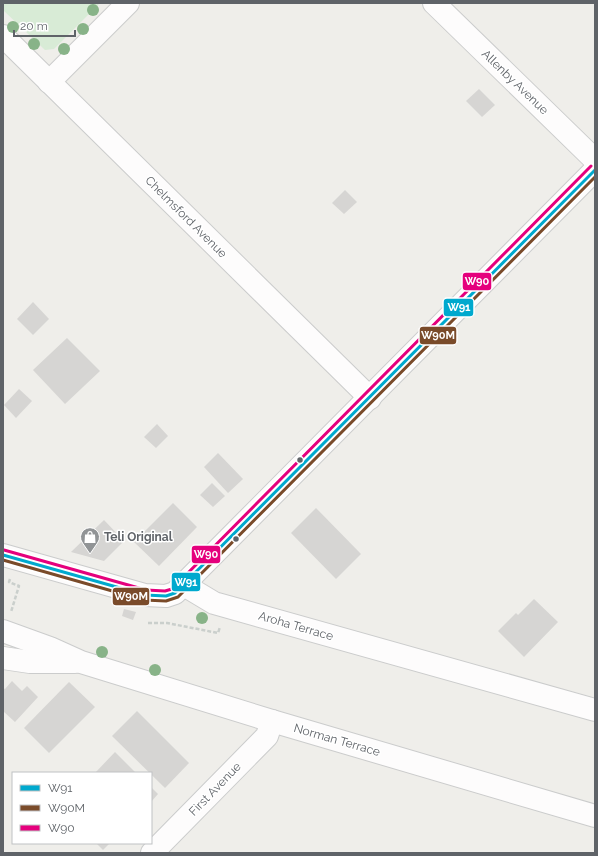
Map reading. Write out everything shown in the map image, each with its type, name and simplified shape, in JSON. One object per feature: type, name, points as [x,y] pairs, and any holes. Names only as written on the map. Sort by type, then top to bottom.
[{"type":"street","points":[[49,82],[128,3]]},
{"type":"street","name":"Allenby Avenue","points":[[434,3],[595,160]]},
{"type":"street","name":"Chelmsford Avenue","points":[[3,36],[370,398]]},
{"type":"street","points":[[3,555],[145,595],[170,595],[184,585],[595,170]]},
{"type":"street","name":"Aroha Terrace","points":[[184,585],[214,603],[595,710]]},
{"type":"street","name":"Norman Terrace","points":[[5,621],[50,648],[80,662],[272,721],[595,816]]},
{"type":"street","name":"Norman Terrace","points":[[3,658],[30,662],[80,662]]},
{"type":"street","name":"First Avenue","points":[[152,853],[267,736],[272,721]]},
{"type":"path","points":[[5,621],[12,612],[19,586],[8,582],[10,579],[20,581]]},
{"type":"green space","points":[[3,3],[100,3],[54,49],[45,50],[3,10]]},
{"type":"building","points":[[479,89],[495,105],[482,117],[466,101]]},
{"type":"building","points":[[345,190],[357,202],[344,214],[332,203]]},
{"type":"building","points":[[33,302],[49,319],[33,335],[17,319]]},
{"type":"building","points":[[67,338],[100,371],[65,404],[33,370]]},
{"type":"building","points":[[19,389],[32,401],[16,418],[4,405]]},
{"type":"building","points":[[157,424],[168,436],[156,448],[144,437]]},
{"type":"building","points":[[218,453],[243,479],[228,493],[204,467]]},
{"type":"building","points":[[212,483],[225,496],[213,507],[200,495]]},
{"type":"building","points":[[173,503],[197,527],[159,566],[134,542]]},
{"type":"building","points":[[316,508],[361,554],[336,579],[291,533]]},
{"type":"building","points":[[104,520],[124,541],[104,561],[71,552]]},
{"type":"building","points":[[534,599],[558,622],[524,657],[498,631],[516,613],[518,615]]},
{"type":"building","points":[[124,609],[136,612],[133,620],[122,616]]},
{"type":"building","points":[[12,681],[22,691],[27,686],[38,697],[15,722],[3,711],[3,688],[5,689]]},
{"type":"building","points":[[69,682],[95,707],[49,753],[24,728]]},
{"type":"building","points":[[137,711],[189,763],[165,788],[152,775],[152,772],[149,772],[112,736]]},
{"type":"building","points":[[115,752],[135,772],[96,772]]},
{"type":"building","points":[[152,788],[158,794],[152,801]]},
{"type":"building","points":[[97,844],[109,844],[103,850]]},
{"type":"transit line","name":"W90","points":[[4,550],[146,590],[165,591],[172,589],[591,166]]},
{"type":"transit line","name":"W91","points":[[3,555],[145,595],[166,596],[175,593],[595,170]]},
{"type":"transit line","name":"W90M","points":[[3,560],[144,600],[166,601],[178,597],[595,177]]},
{"type":"place","name":"Teli Original","points":[[90,554]]}]
